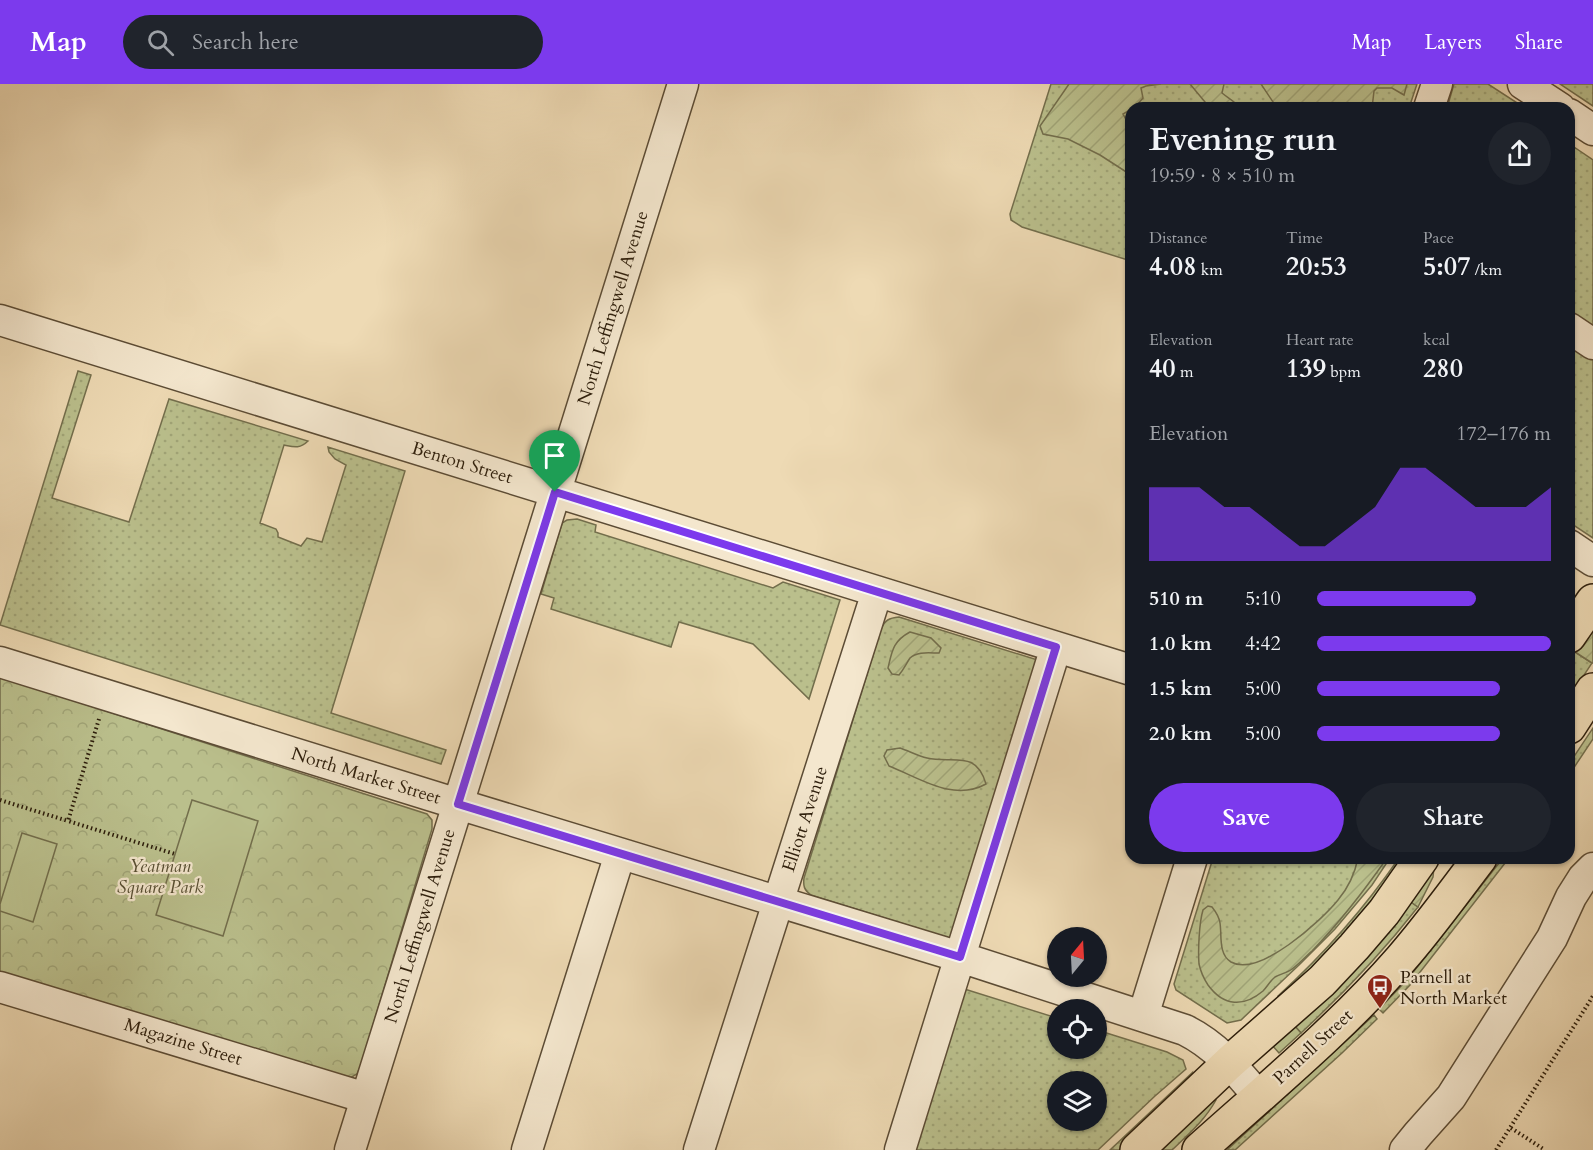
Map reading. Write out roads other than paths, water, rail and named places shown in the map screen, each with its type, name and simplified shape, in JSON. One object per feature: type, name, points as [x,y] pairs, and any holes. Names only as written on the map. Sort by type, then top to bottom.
[{"type":"main road","points":[[1575,627],[1593,601]]},
{"type":"main road","points":[[1575,718],[1593,690]]},
{"type":"main road","points":[[1137,1150],[1230,1062],[1313,989],[1384,912],[1418,864]]},
{"type":"main road","name":"Parnell Street","points":[[1199,1150],[1360,1004],[1402,958],[1475,864]]},
{"type":"street","name":"North Leffingwell Avenue","points":[[350,1150],[683,84]]},
{"type":"street","points":[[1431,102],[1437,84]]},
{"type":"street","points":[[1523,84],[1551,102]]},
{"type":"street","points":[[1575,118],[1593,130]]},
{"type":"street","name":"Benton Street","points":[[0,320],[1125,668]]},
{"type":"street","points":[[1575,332],[1593,344]]},
{"type":"street","points":[[1575,549],[1593,561]]},
{"type":"street","name":"Elliott Avenue","points":[[699,1150],[877,592]]},
{"type":"street","points":[[900,1150],[1056,647]]},
{"type":"street","name":"North Market Street","points":[[0,662],[960,957],[1185,1030],[1215,1049],[1230,1062],[1260,1097]]},
{"type":"street","points":[[526,1150],[620,854]]},
{"type":"street","points":[[1143,1016],[1190,864]]},
{"type":"street","points":[[1405,1150],[1451,1097],[1552,938],[1571,897],[1583,878],[1593,868]]},
{"type":"street","points":[[1552,938],[1571,920],[1593,906]]},
{"type":"street","name":"Magazine Street","points":[[0,987],[366,1098]]},
{"type":"street","points":[[1429,1150],[1451,1097]]},
{"type":"place","name":"Parnell at North Market","points":[[1380,1010]]},
{"type":"park label","name":"Yeatman Square Park","points":[[160,876]]}]
